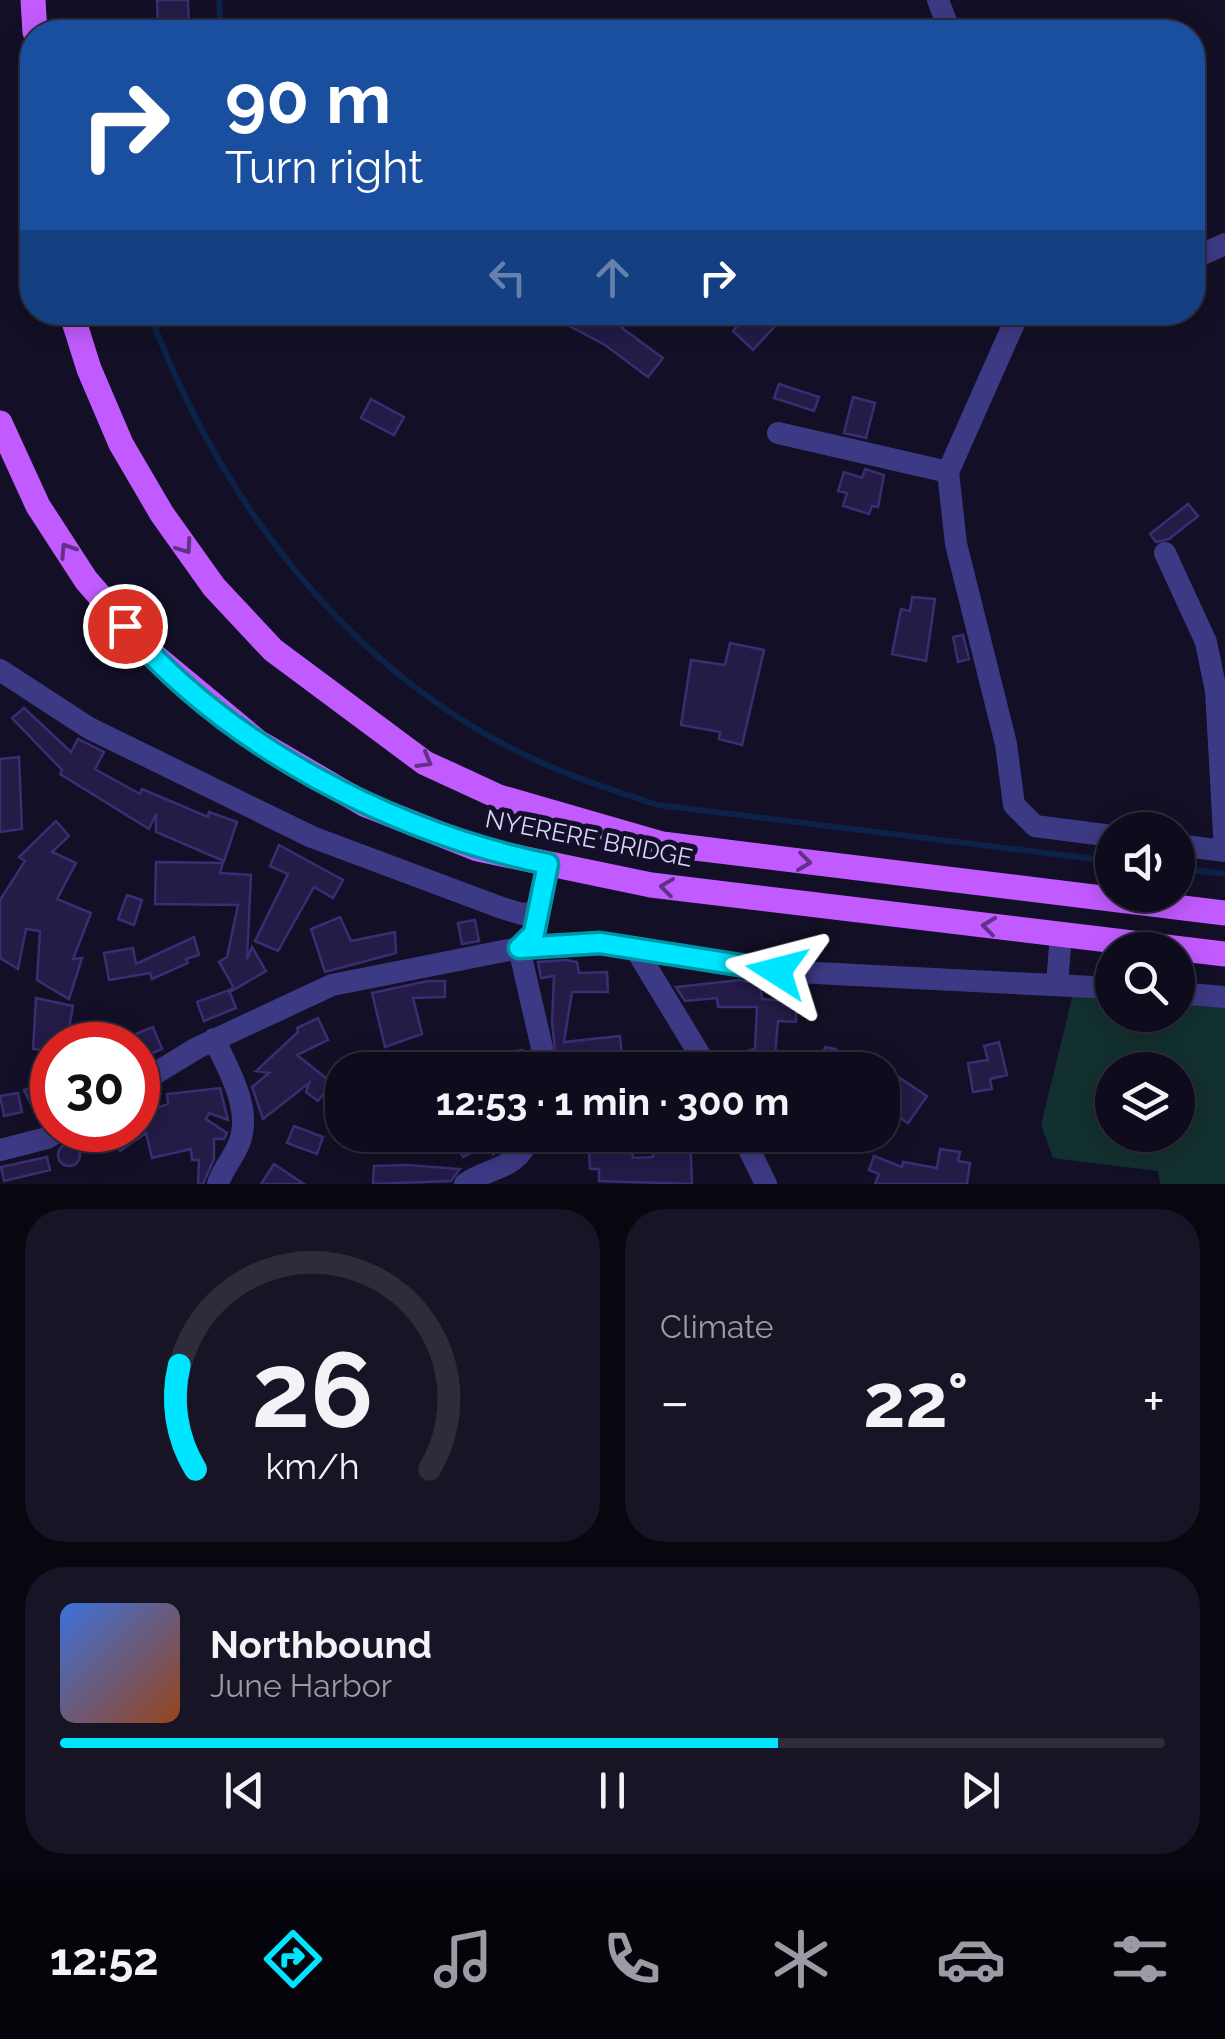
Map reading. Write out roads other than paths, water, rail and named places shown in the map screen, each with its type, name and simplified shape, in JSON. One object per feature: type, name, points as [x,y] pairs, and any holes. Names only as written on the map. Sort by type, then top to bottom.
[{"type":"main road","name":"NYERERE BRIDGE","points":[[75,325],[88,369],[121,444],[162,514],[214,588],[273,650],[425,763],[499,798],[662,844],[1225,914]]},
{"type":"main road","name":"NYERERE BRIDGE","points":[[0,423],[38,506],[86,580],[144,648],[258,742],[364,804],[478,849],[651,885],[1225,954]]},
{"type":"street","points":[[1013,325],[948,472],[956,544],[1006,744],[1014,806],[1034,826],[1095,834]]},
{"type":"street","points":[[778,434],[948,472]]},
{"type":"street","points":[[1166,554],[1206,642],[1221,690],[1225,851],[1195,847]]},
{"type":"street","points":[[0,670],[89,728],[312,837],[502,908],[522,914],[536,912]]},
{"type":"street","points":[[519,948],[534,933],[548,864]]},
{"type":"street","points":[[1057,984],[1061,934]]},
{"type":"street","points":[[160,1071],[214,1040],[332,985],[519,948],[600,943],[777,971],[1095,987]]},
{"type":"street","points":[[519,948],[542,1052]]},
{"type":"street","points":[[636,948],[698,1052]]},
{"type":"street","points":[[1195,994],[1225,997]]},
{"type":"street","points":[[214,1040],[241,1097],[242,1113],[240,1145],[218,1184]]},
{"type":"street","points":[[0,1150],[30,1142]]},
{"type":"street","points":[[465,1184],[512,1165],[524,1152]]},
{"type":"street","points":[[750,1152],[766,1184]]},
{"type":"waterway","points":[[219,0],[220,20]]},
{"type":"waterway","points":[[155,325],[209,443],[289,563],[337,617],[389,666],[447,710],[509,747],[564,772],[658,805],[1095,859]]},
{"type":"waterway","points":[[1195,870],[1225,874]]}]
